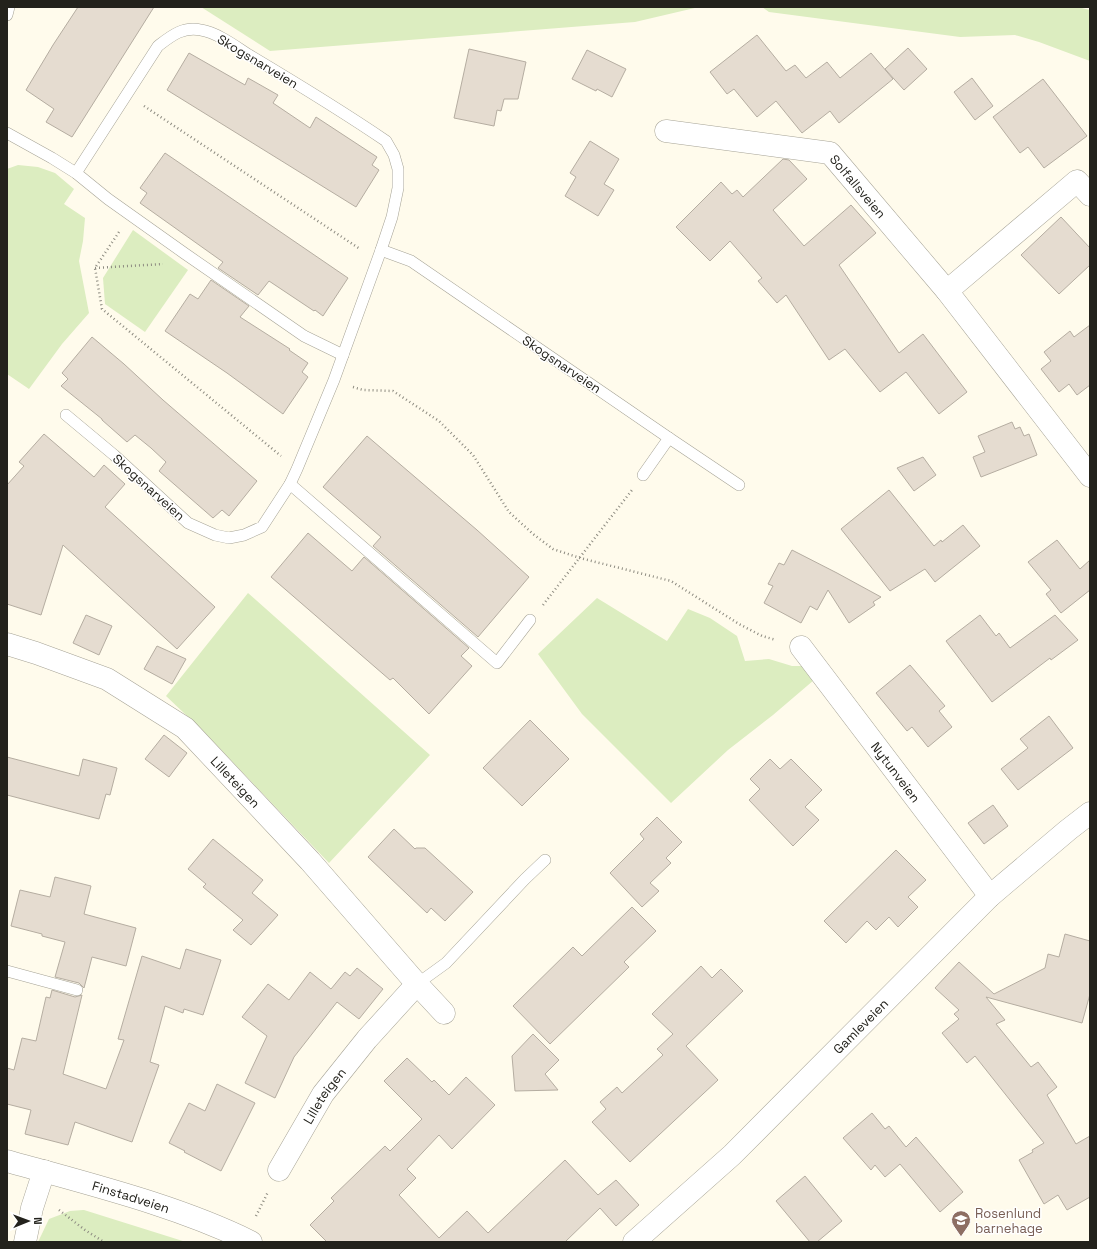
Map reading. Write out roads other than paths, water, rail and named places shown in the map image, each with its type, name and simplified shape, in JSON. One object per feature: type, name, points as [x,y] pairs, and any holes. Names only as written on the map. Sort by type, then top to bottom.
[{"type":"street","name":"Solfallsveien","points":[[666,131],[830,153],[946,291],[1090,476]]},
{"type":"street","points":[[946,291],[1077,181],[1090,196]]},
{"type":"street","name":"Lilleteigen","points":[[7,644],[36,652],[107,679],[185,728],[310,860],[417,984],[444,1013]]},
{"type":"street","name":"Nytunveien","points":[[801,648],[990,896]]},
{"type":"street","name":"Gamleveien","points":[[634,1242],[732,1155],[990,896],[1090,813]]},
{"type":"street","name":"Lilleteigen","points":[[279,1170],[323,1094],[367,1039],[417,984]]},
{"type":"street","name":"Finstadveien","points":[[7,1161],[150,1203],[214,1226],[251,1242]]},
{"type":"street","points":[[25,1242],[32,1208],[44,1171]]},
{"type":"lane","points":[[7,14],[10,7]]},
{"type":"lane","name":"Skogsnarveien","points":[[66,415],[114,455],[188,523],[216,535],[229,538],[244,535],[262,527],[290,484],[334,380],[392,217],[398,188],[398,169],[394,155],[386,141],[280,73],[216,35],[202,30],[187,29],[174,34],[158,46],[76,173]]},
{"type":"lane","points":[[7,133],[76,173],[130,215],[304,336],[343,355]]},
{"type":"lane","name":"Skogsnarveien","points":[[379,255],[411,261],[669,438],[739,484]]},
{"type":"lane","points":[[643,476],[669,438]]},
{"type":"lane","points":[[290,484],[497,663],[530,620]]},
{"type":"lane","name":"Lilleteigen","points":[[417,984],[446,963],[524,879],[545,860]]},
{"type":"lane","points":[[7,971],[77,990]]},
{"type":"place","name":"Rosenlund barnehage","points":[[961,1237]]}]
